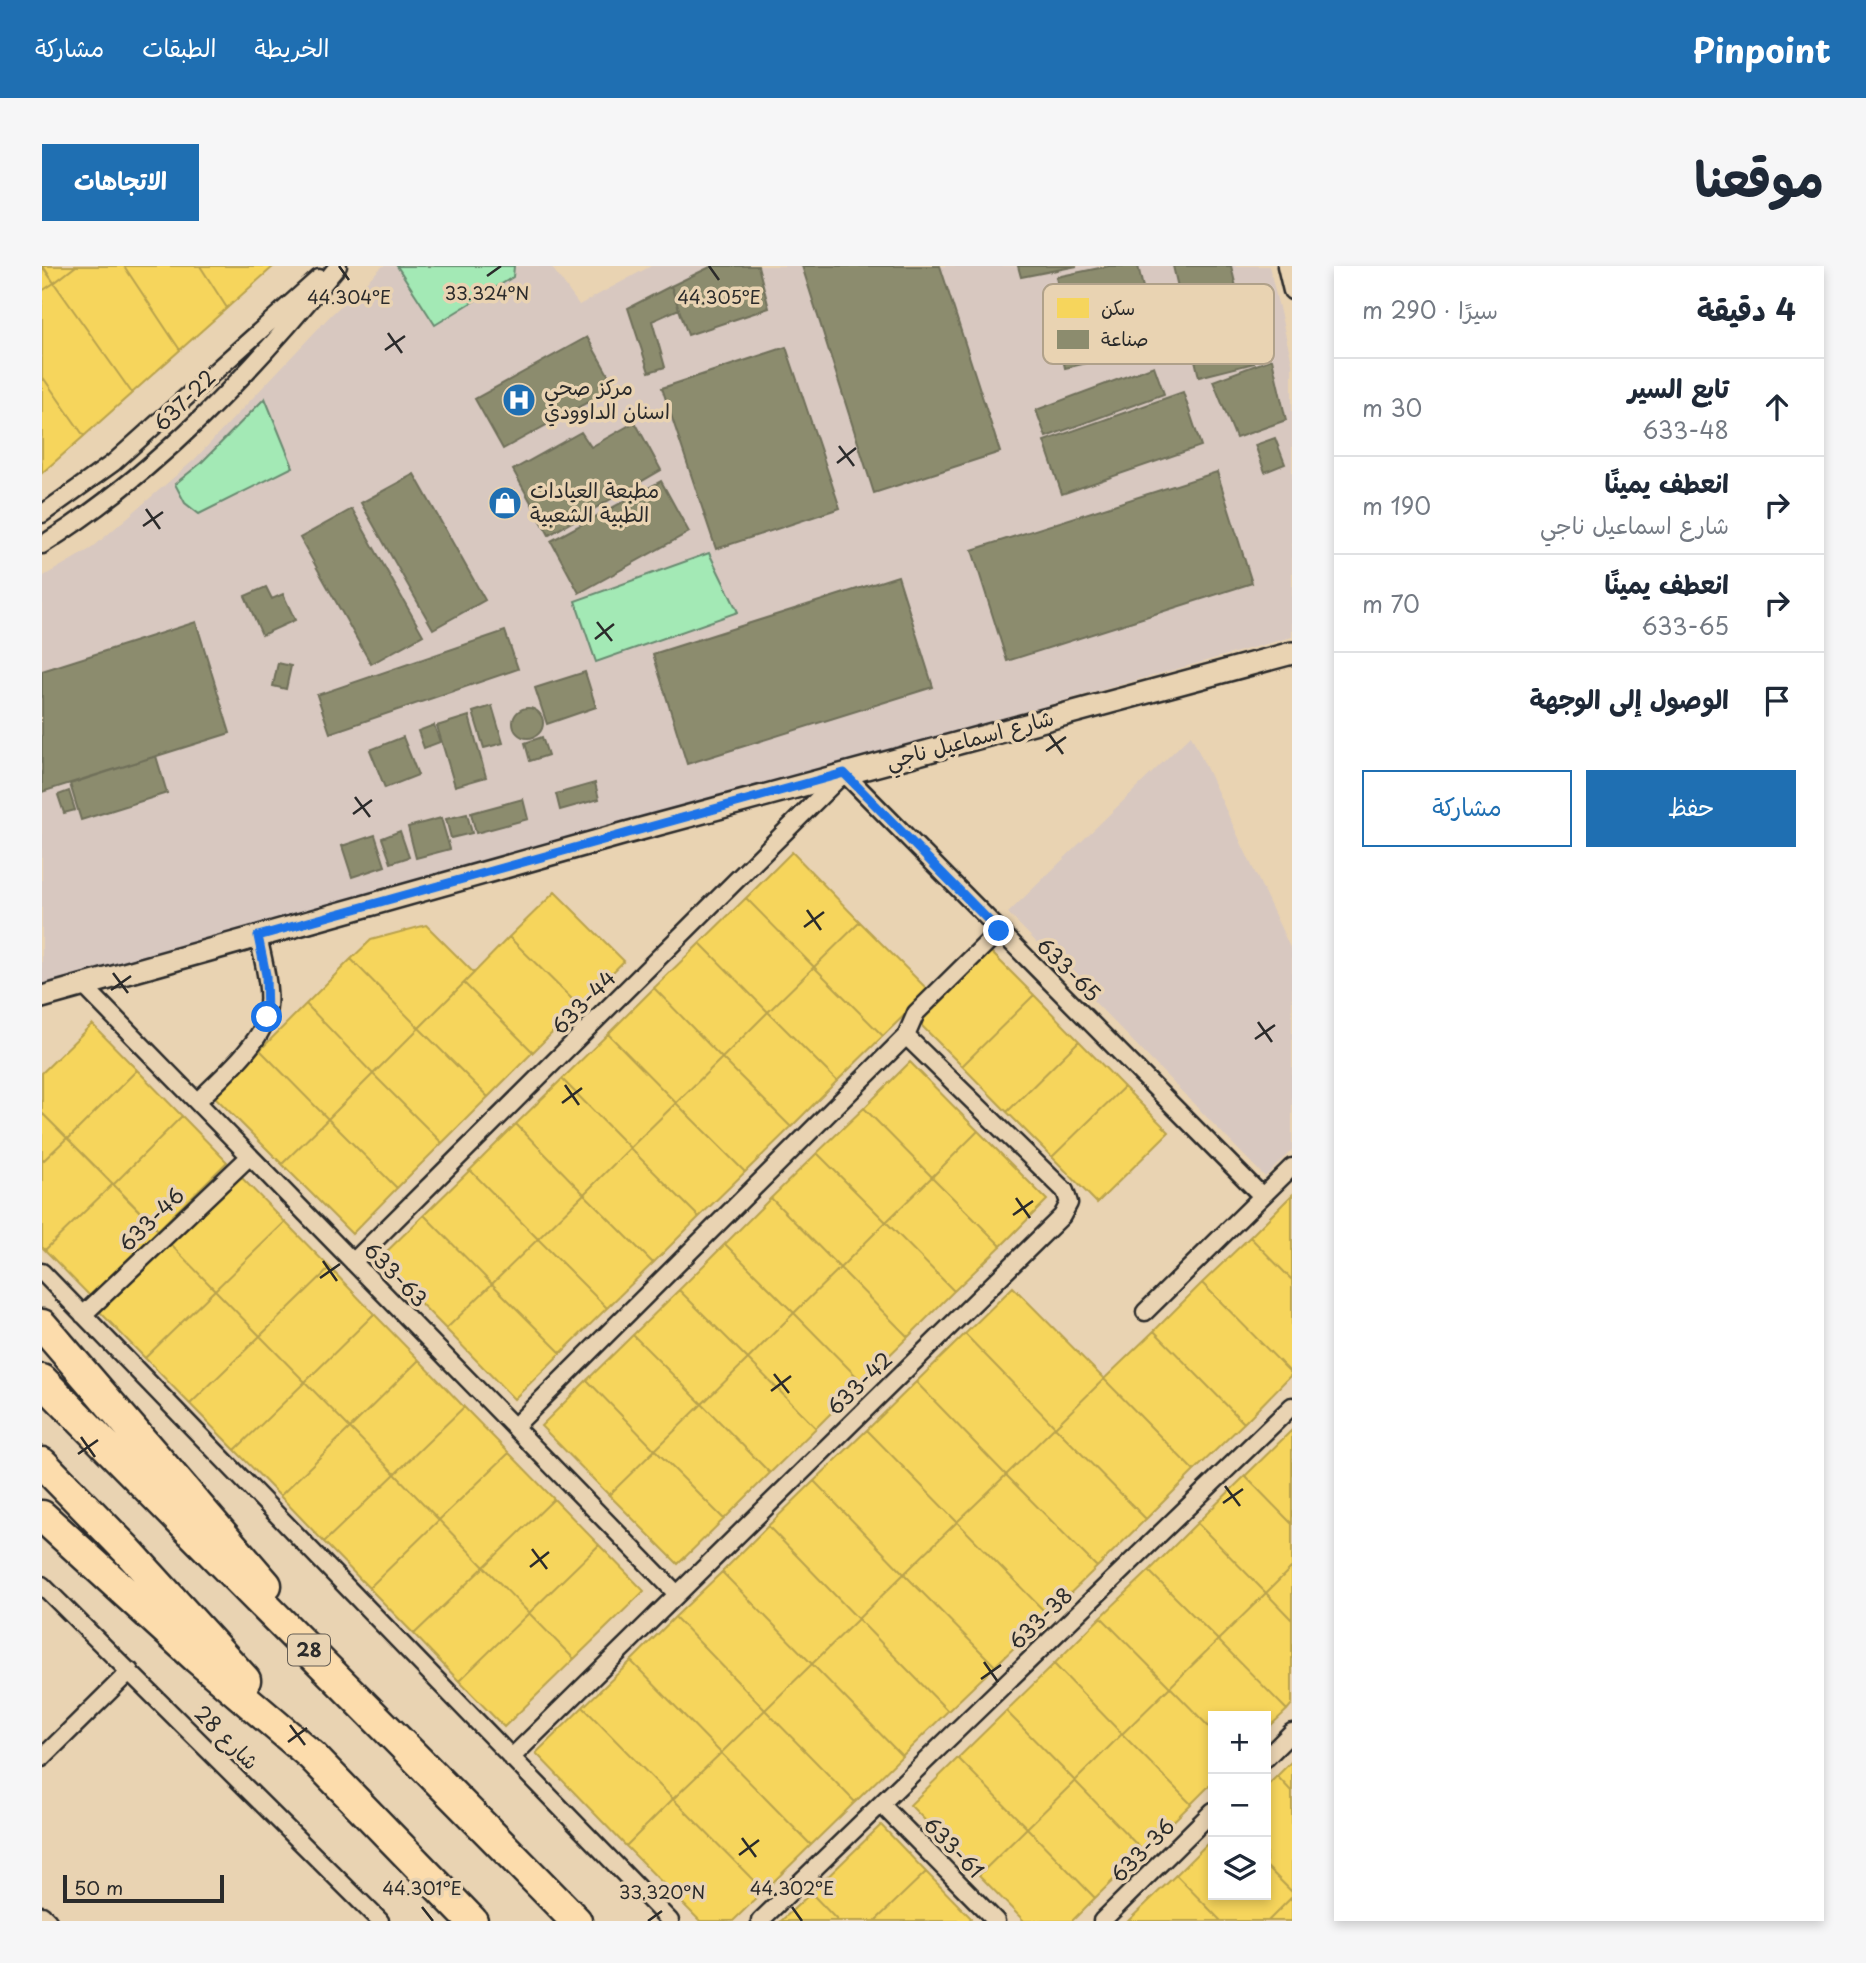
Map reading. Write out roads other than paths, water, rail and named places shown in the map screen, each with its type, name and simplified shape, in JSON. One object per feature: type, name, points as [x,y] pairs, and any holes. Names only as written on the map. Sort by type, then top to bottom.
[{"type":"highway","points":[[42,1325],[155,1453],[365,1704]]},
{"type":"highway","name":"28","points":[[42,1380],[210,1554],[365,1704],[576,1921]]},
{"type":"highway","points":[[42,1463],[126,1549],[312,1756],[472,1921]]},
{"type":"highway","points":[[42,1516],[197,1658],[312,1756]]},
{"type":"street","points":[[42,514],[113,463],[255,333],[336,266]]},
{"type":"street","name":"637-22","points":[[42,545],[89,515],[170,446],[267,348],[336,266]]},
{"type":"street","points":[[1286,266],[1292,291]]},
{"type":"street","name":"شارع اسماعيل ناجي","points":[[42,997],[844,773],[1292,653]]},
{"type":"street","name":"633-65","points":[[844,773],[1262,1196]]},
{"type":"street","name":"633-44","points":[[353,1262],[844,773]]},
{"type":"street","points":[[514,1427],[906,1036],[916,1013],[999,931]]},
{"type":"street","points":[[197,1102],[256,1039],[267,1017],[266,975],[258,936]]},
{"type":"street","name":"633-63","points":[[83,985],[677,1594]]},
{"type":"street","name":"633-42","points":[[511,1758],[1062,1216],[1069,1203],[1065,1191],[906,1036]]},
{"type":"street","name":"633-46","points":[[83,1315],[250,1156]]},
{"type":"street","points":[[1145,1312],[1292,1167]]},
{"type":"street","points":[[42,1272],[670,1921]]},
{"type":"street","name":"633-38","points":[[760,1921],[1292,1406]]},
{"type":"street","name":"شارع 28","points":[[42,1585],[380,1921]]},
{"type":"street","points":[[42,1758],[130,1671]]},
{"type":"street","points":[[1271,1753],[1292,1732]]},
{"type":"street","name":"633-61","points":[[881,1804],[996,1921]]},
{"type":"street","name":"633-36","points":[[1102,1921],[1208,1816]]},
{"type":"street","points":[[42,1915],[48,1921]]},
{"type":"place","name":"مركز صحي اسنان الداوودي","points":[[519,400]]},
{"type":"place","name":"مطبعة العيادات الطبية الشعبية","points":[[505,503]]}]
